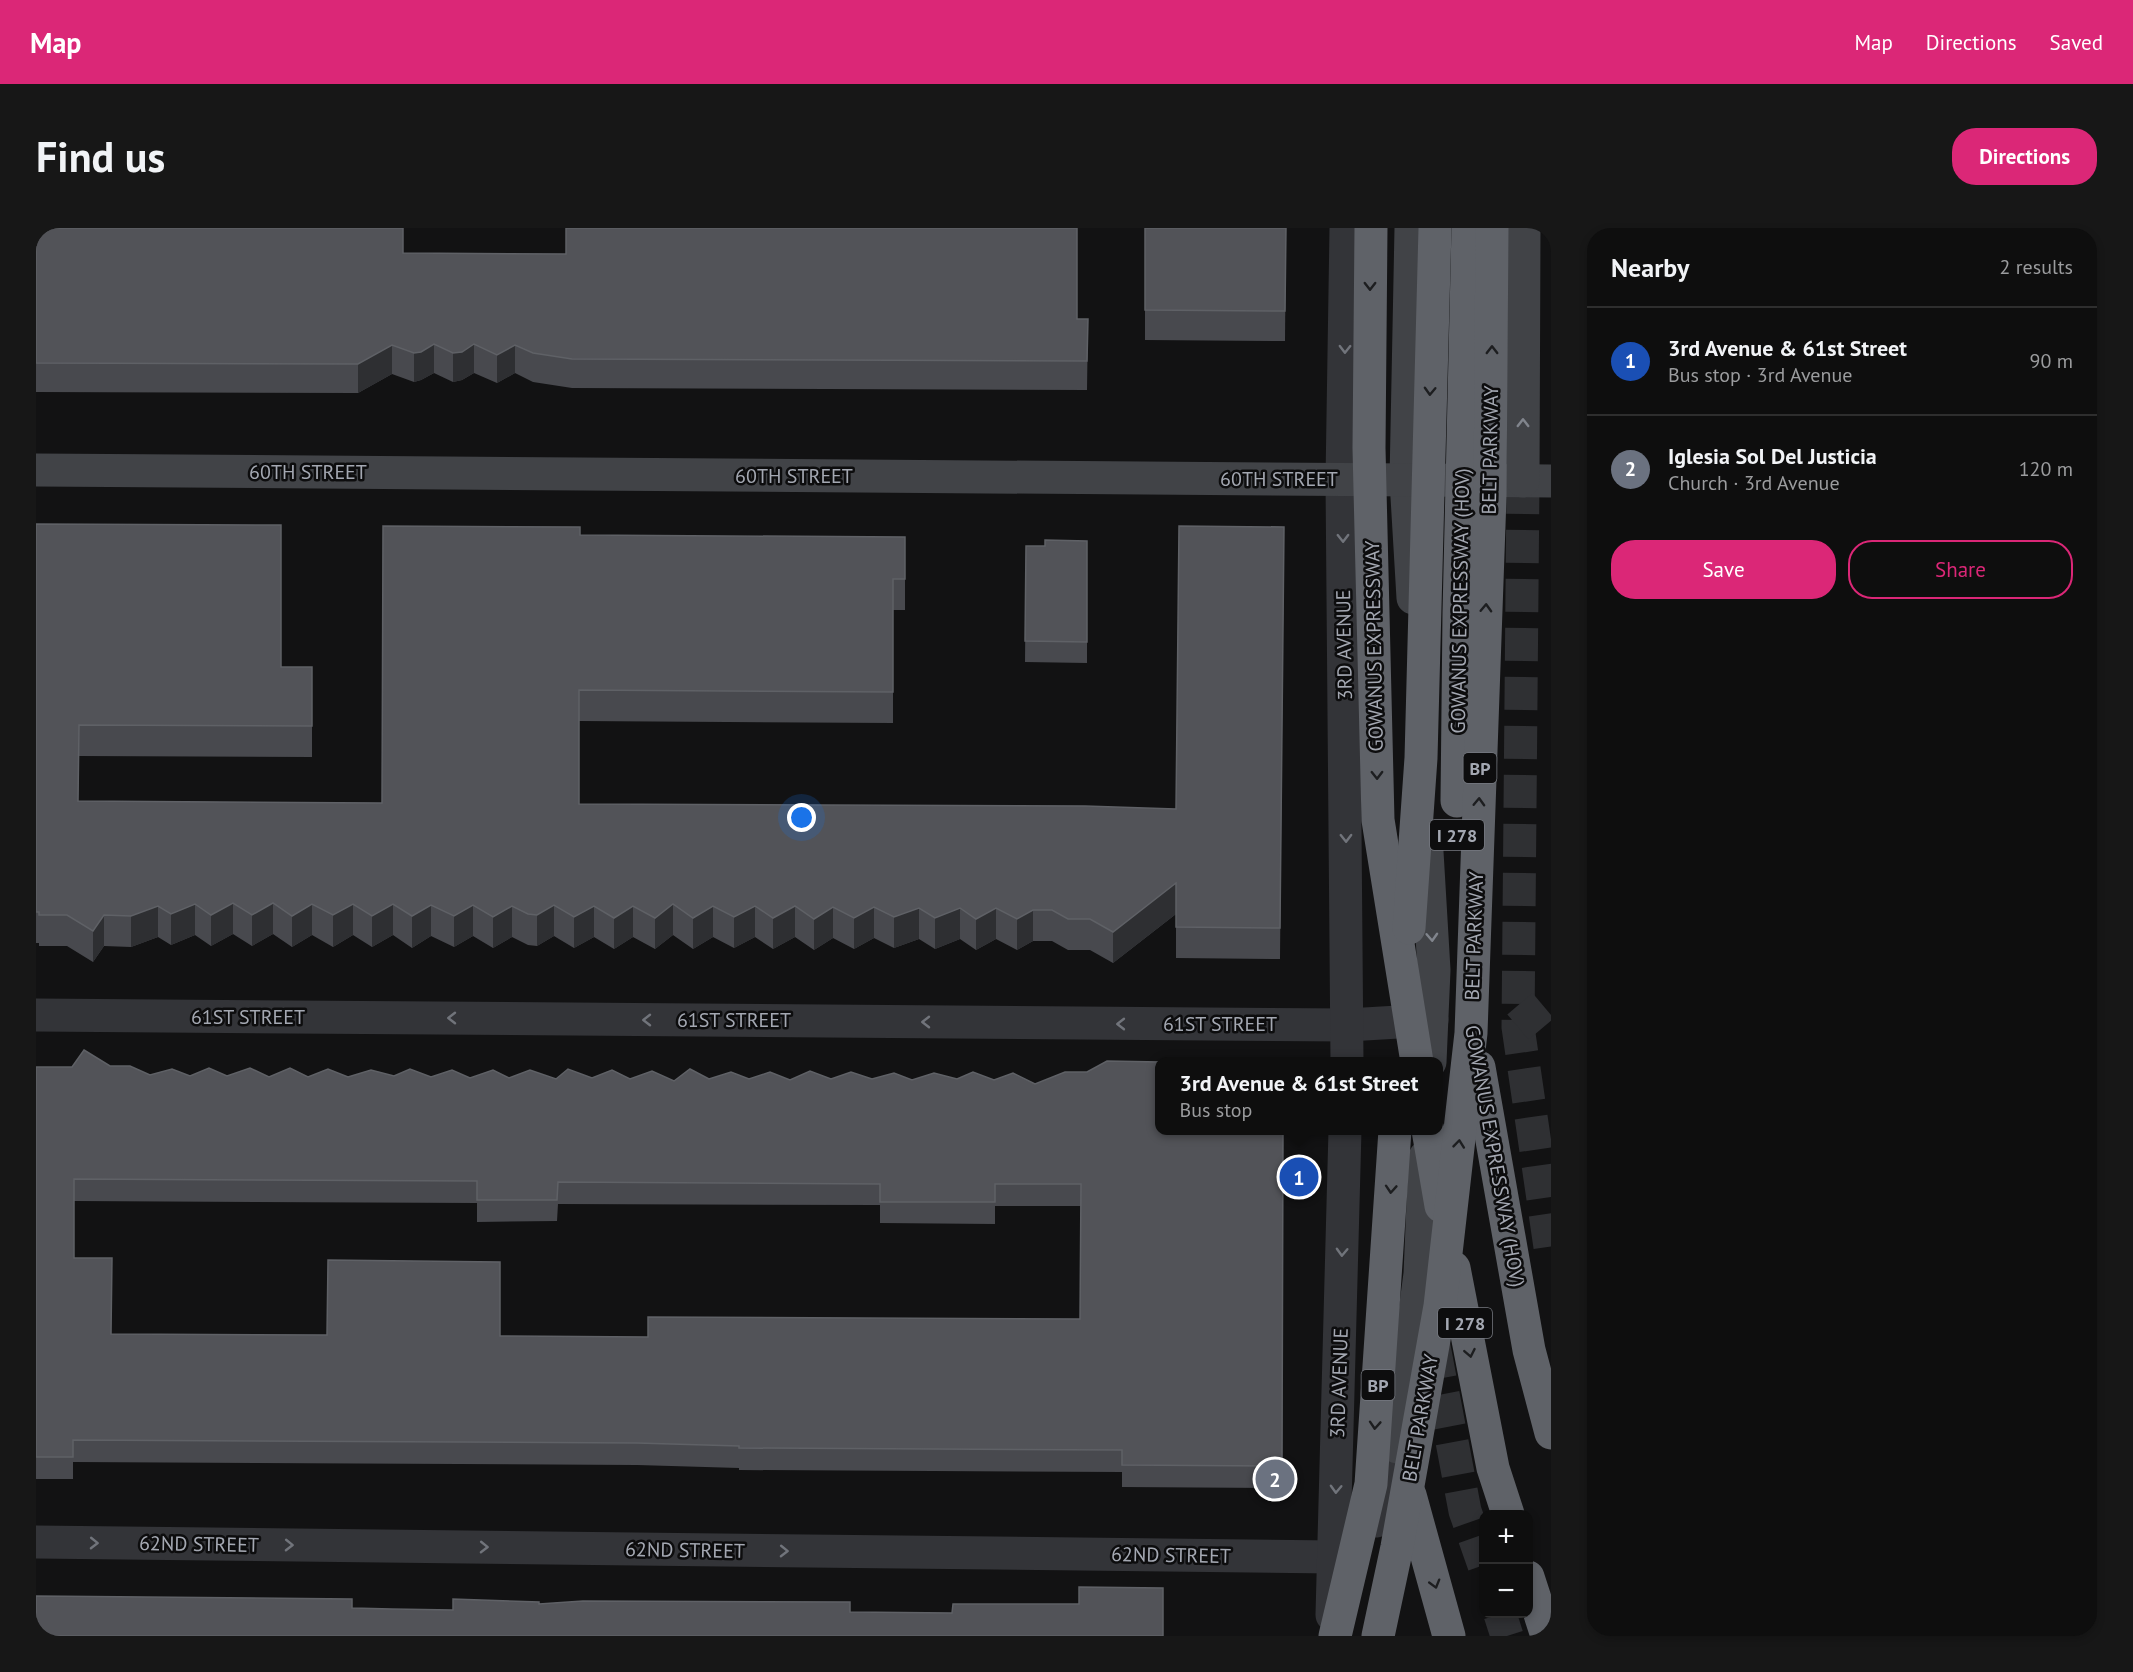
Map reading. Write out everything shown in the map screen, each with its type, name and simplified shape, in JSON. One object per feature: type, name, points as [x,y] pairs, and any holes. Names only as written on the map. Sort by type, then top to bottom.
[{"type":"highway","name":"GOWANUS EXPRESSWAY","points":[[1371,228],[1369,448],[1378,820],[1416,1057]]},
{"type":"highway","points":[[1399,1057],[1421,758],[1435,228]]},
{"type":"highway","name":"GOWANUS EXPRESSWAY (HOV)","points":[[1468,228],[1459,613],[1456,909],[1487,1117],[1527,1338],[1551,1433]]},
{"type":"highway","name":"BELT PARKWAY","points":[[1378,1636],[1397,1546],[1440,1306],[1471,1034],[1490,497],[1492,228]]},
{"type":"highway","name":"BELT PARKWAY","points":[[1333,1636],[1371,1484],[1395,1135]]},
{"type":"highway","name":"I 278","points":[[1428,1135],[1493,1468],[1506,1510]]},
{"type":"highway","points":[[1399,1636],[1440,1306]]},
{"type":"highway","points":[[1397,1447],[1449,1636]]},
{"type":"highway","points":[[1533,1593],[1547,1636]]},
{"type":"main road","points":[[1410,228],[1406,480],[1434,970],[1430,1057]]},
{"type":"main road","points":[[1524,228],[1537,481]]},
{"type":"main road","name":"60TH STREET","points":[[36,470],[1537,481]]},
{"type":"main road","points":[[1397,1447],[1420,1274],[1427,1135]]},
{"type":"street","name":"3RD AVENUE","points":[[1346,228],[1342,480],[1347,1057]]},
{"type":"street","name":"61ST STREET","points":[[36,1015],[1348,1026],[1432,1020]]},
{"type":"street","name":"3RD AVENUE","points":[[1333,1636],[1345,1135]]},
{"type":"street","points":[[1343,1636],[1397,1447]]},
{"type":"street","name":"62ND STREET","points":[[36,1542],[1334,1557]]},
{"type":"building","points":[[36,228],[403,228],[403,253],[566,254],[566,228],[1077,228],[1077,319],[1088,319],[1087,361],[572,359],[533,353],[515,345],[497,355],[474,344],[462,352],[453,353],[434,344],[421,352],[414,353],[392,345],[358,364],[36,363]]},
{"type":"building","points":[[1145,228],[1286,228],[1285,311],[1145,310]]},
{"type":"building","points":[[36,524],[281,525],[281,667],[312,667],[312,726],[79,725],[78,801],[382,803],[383,526],[580,527],[580,535],[905,537],[905,579],[893,579],[893,692],[579,690],[579,804],[1085,806],[1176,809],[1179,526],[1284,527],[1280,928],[1176,927],[1176,883],[1113,932],[1090,919],[1068,919],[1052,910],[1033,910],[1017,919],[996,908],[976,919],[960,908],[935,918],[919,908],[894,917],[874,907],[854,918],[833,907],[814,919],[795,906],[773,918],[755,906],[734,917],[713,906],[693,918],[673,904],[655,918],[633,906],[614,918],[594,906],[574,917],[554,905],[537,915],[528,914],[512,906],[493,917],[473,905],[454,916],[431,905],[412,916],[393,904],[372,916],[353,904],[333,915],[312,904],[292,916],[273,903],[252,915],[233,903],[211,915],[195,904],[171,914],[158,906],[131,916],[104,915],[93,931],[67,915],[39,915],[39,912],[36,912]]},
{"type":"building","points":[[1045,540],[1087,541],[1087,642],[1025,641],[1026,546],[1045,546]]},
{"type":"building","points":[[84,1050],[110,1066],[130,1066],[150,1075],[172,1069],[190,1076],[209,1068],[227,1076],[250,1068],[269,1077],[290,1068],[308,1077],[328,1069],[348,1077],[371,1070],[394,1076],[410,1069],[431,1077],[452,1070],[470,1078],[493,1070],[509,1078],[530,1070],[556,1079],[568,1069],[592,1078],[612,1070],[630,1079],[652,1071],[674,1081],[690,1069],[709,1079],[731,1072],[749,1079],[770,1072],[790,1080],[810,1071],[831,1079],[851,1072],[872,1079],[894,1073],[912,1080],[934,1073],[957,1079],[973,1072],[994,1080],[1013,1073],[1035,1084],[1065,1072],[1087,1072],[1107,1061],[1155,1062],[1155,1135],[1283,1135],[1282,1466],[1122,1465],[1122,1450],[739,1448],[739,1446],[637,1443],[73,1440],[73,1457],[36,1457],[36,1067],[72,1067]],"holes":[[[74,1179],[477,1181],[477,1200],[557,1200],[558,1182],[880,1184],[880,1202],[995,1202],[995,1184],[1081,1184],[1080,1319],[648,1317],[648,1337],[500,1336],[500,1262],[328,1260],[327,1335],[111,1334],[112,1258],[74,1258]]]},
{"type":"building","points":[[1079,1587],[1163,1588],[1163,1636],[36,1636],[36,1596],[352,1599],[352,1608],[453,1610],[453,1599],[539,1602],[539,1604],[583,1601],[850,1602],[850,1612],[952,1613],[953,1604],[1079,1604]]},
{"type":"tunnel","points":[[1523,481],[1518,1027],[1551,1254]]},
{"type":"tunnel","points":[[1518,1027],[1551,999]]},
{"type":"tunnel","points":[[1434,1346],[1465,1511],[1484,1564]]},
{"type":"tunnel","points":[[1501,1618],[1507,1636]]},
{"type":"place","name":"3rd Avenue & 61st Street","points":[[1299,1177]]},
{"type":"place","name":"Iglesia Sol Del Justicia","points":[[1275,1479]]}]
